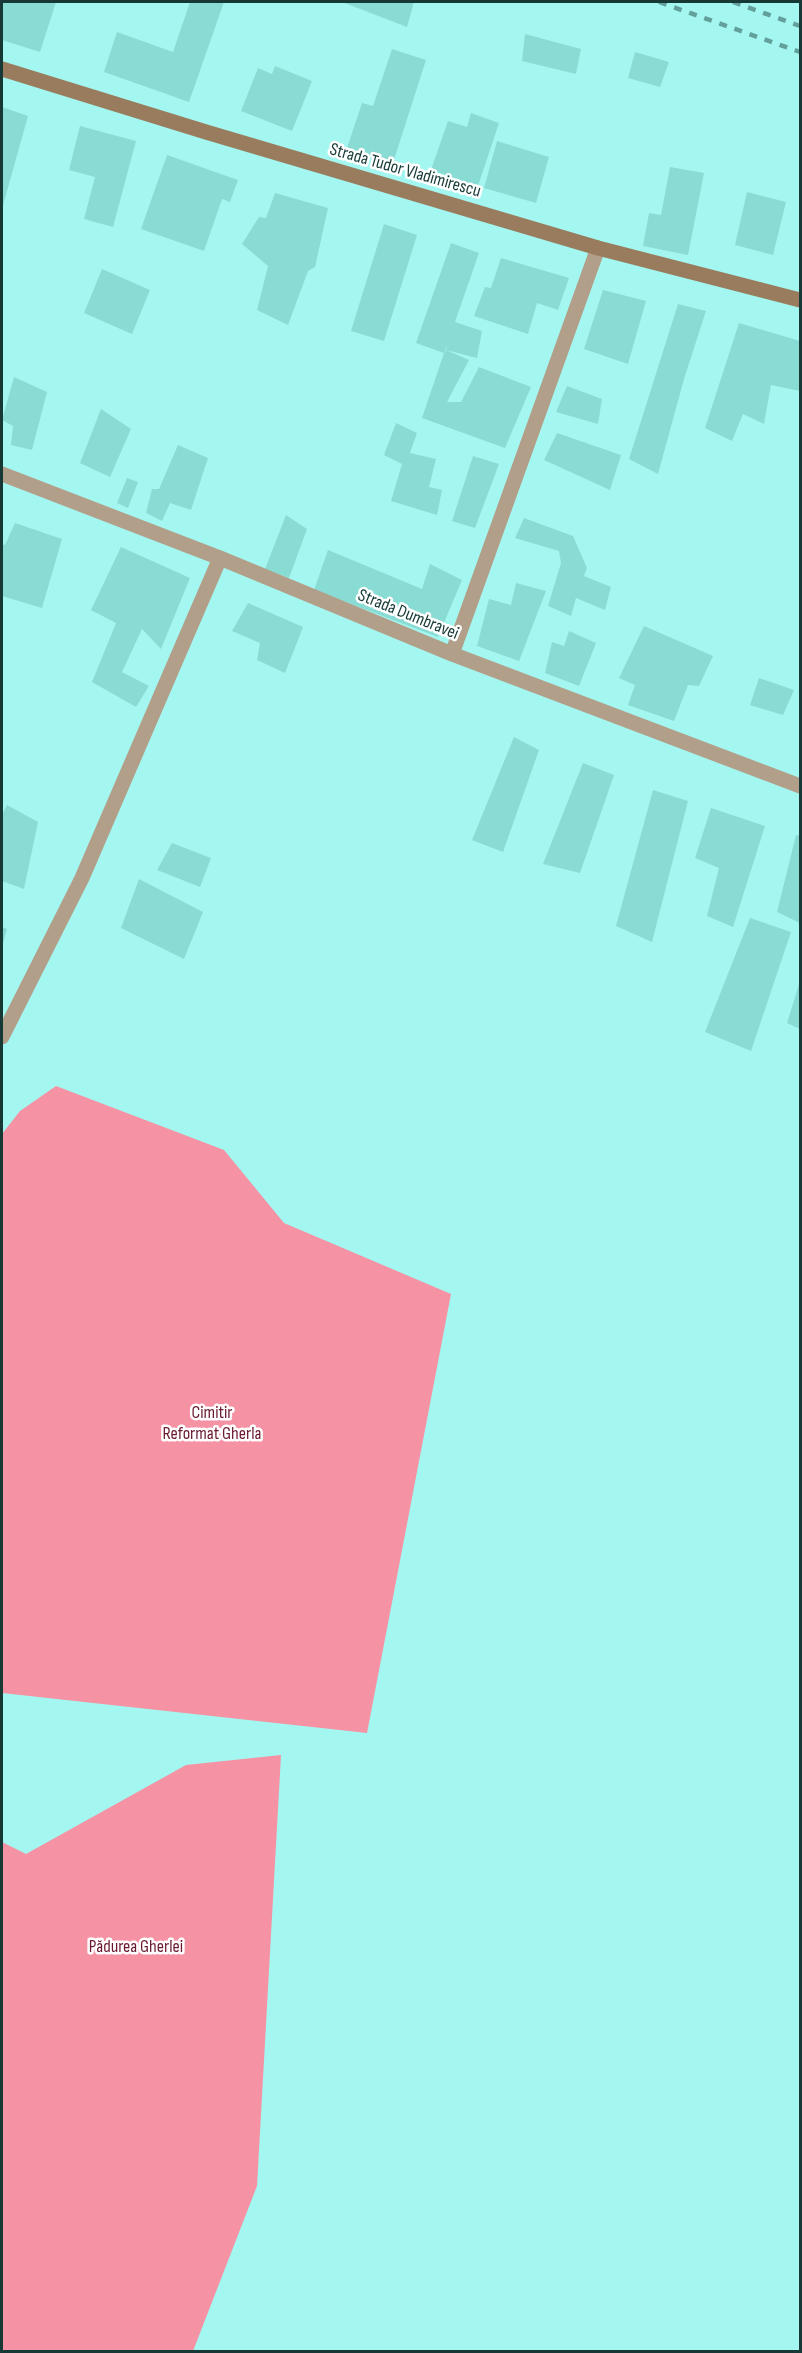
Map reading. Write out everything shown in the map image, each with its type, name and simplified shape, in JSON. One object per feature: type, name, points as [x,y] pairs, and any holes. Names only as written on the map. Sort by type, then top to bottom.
[{"type":"street","name":"Strada Tudor Vladimirescu","points":[[2,69],[598,248],[801,300]]},
{"type":"street","points":[[452,654],[598,248]]},
{"type":"street","name":"Strada Dumbravei","points":[[2,474],[220,558],[452,654],[801,786]]},
{"type":"street","points":[[2,1037],[82,878],[220,558]]},
{"type":"green space","name":"Cimitir Reformat Gherla","points":[[56,1086],[224,1150],[284,1223],[451,1294],[367,1733],[2,1693],[2,1134],[20,1111]]},
{"type":"green space","name":"Pădurea Gherlei","points":[[281,1755],[257,2186],[193,2351],[2,2351],[2,1842],[26,1854],[186,1765]]},
{"type":"building","points":[[2,2],[56,2],[40,52],[2,40]]},
{"type":"building","points":[[190,2],[224,2],[189,102],[104,72],[117,32],[173,52]]},
{"type":"building","points":[[342,2],[414,2],[407,27]]},
{"type":"building","points":[[525,34],[581,49],[576,74],[522,61]]},
{"type":"building","points":[[392,49],[426,60],[393,163],[347,148],[362,103],[373,106]]},
{"type":"building","points":[[635,52],[669,62],[660,87],[628,78]]},
{"type":"building","points":[[275,66],[312,81],[292,131],[241,111],[258,68],[272,74]]},
{"type":"building","points":[[2,107],[28,116],[2,209]]},
{"type":"building","points":[[471,113],[499,123],[478,186],[431,170],[448,121],[467,127]]},
{"type":"building","points":[[80,126],[136,141],[113,227],[84,219],[95,177],[69,170]]},
{"type":"building","points":[[497,141],[549,157],[536,203],[484,188]]},
{"type":"building","points":[[167,155],[238,180],[230,202],[222,199],[204,251],[141,229]]},
{"type":"building","points":[[670,167],[704,173],[688,255],[643,246],[649,213],[661,215]]},
{"type":"building","points":[[747,192],[786,202],[773,255],[735,245]]},
{"type":"building","points":[[275,193],[328,208],[315,267],[308,271],[288,325],[257,310],[268,266],[242,244],[259,217],[266,218]]},
{"type":"building","points":[[384,224],[417,235],[384,341],[351,331]]},
{"type":"building","points":[[451,243],[479,253],[455,322],[482,331],[477,358],[446,350],[447,345],[444,353],[416,343]]},
{"type":"building","points":[[501,258],[569,278],[558,310],[537,303],[528,334],[474,316],[485,287],[491,288]]},
{"type":"building","points":[[102,269],[150,290],[132,334],[84,313]]},
{"type":"building","points":[[603,290],[646,301],[628,364],[584,349]]},
{"type":"building","points":[[678,304],[706,311],[684,379],[658,474],[629,459]]},
{"type":"building","points":[[739,323],[800,341],[800,391],[771,385],[764,424],[743,414],[732,441],[705,428]]},
{"type":"building","points":[[446,350],[469,360],[447,402],[461,402],[479,367],[531,387],[505,448],[422,418]]},
{"type":"building","points":[[14,377],[47,392],[32,450],[11,445],[13,426],[2,420]]},
{"type":"building","points":[[567,386],[602,399],[598,424],[556,412]]},
{"type":"building","points":[[101,409],[131,429],[110,477],[80,463]]},
{"type":"building","points":[[396,423],[417,433],[410,453],[436,459],[429,487],[442,490],[437,515],[391,501],[402,464],[384,455]]},
{"type":"building","points":[[557,433],[621,455],[610,490],[544,460]]},
{"type":"building","points":[[178,445],[208,458],[191,510],[170,503],[162,521],[146,513],[152,489],[159,489]]},
{"type":"building","points":[[473,456],[499,464],[475,528],[452,521]]},
{"type":"building","points":[[127,478],[138,482],[128,508],[117,503]]},
{"type":"building","points":[[286,515],[307,529],[289,578],[265,569]]},
{"type":"building","points":[[524,518],[573,536],[587,568],[584,576],[611,587],[605,610],[576,598],[571,616],[548,606],[561,563],[559,551],[515,538]]},
{"type":"building","points":[[15,523],[62,539],[42,608],[2,596],[2,544],[5,545]]},
{"type":"building","points":[[121,547],[190,578],[161,649],[142,629],[122,672],[149,686],[136,707],[92,682],[116,623],[91,610]]},
{"type":"building","points":[[328,550],[422,589],[430,564],[462,580],[438,637],[314,590]]},
{"type":"building","points":[[516,583],[546,591],[519,661],[477,646],[489,599],[511,605]]},
{"type":"building","points":[[248,603],[303,627],[285,673],[257,660],[260,643],[232,631]]},
{"type":"building","points":[[644,626],[713,656],[699,686],[688,685],[674,721],[628,705],[635,685],[619,678]]},
{"type":"building","points":[[569,631],[596,643],[579,686],[545,673],[552,642],[564,646]]},
{"type":"building","points":[[759,678],[794,690],[783,715],[750,705]]},
{"type":"building","points":[[514,737],[539,750],[503,852],[472,840]]},
{"type":"building","points":[[583,763],[614,775],[580,873],[543,864]]},
{"type":"building","points":[[653,790],[688,801],[652,942],[616,926]]},
{"type":"building","points":[[7,805],[38,822],[24,889],[2,881],[2,815]]},
{"type":"building","points":[[711,808],[765,826],[733,927],[707,916],[719,868],[695,858]]},
{"type":"building","points":[[796,835],[800,836],[800,923],[777,912]]},
{"type":"building","points":[[172,843],[211,858],[200,887],[157,870]]},
{"type":"building","points":[[139,879],[203,912],[184,959],[121,928]]},
{"type":"building","points":[[750,918],[791,932],[751,1051],[705,1032]]},
{"type":"building","points":[[2,927],[7,929],[2,947]]},
{"type":"building","points":[[800,981],[800,1029],[787,1023]]},
{"type":"railway","points":[[659,2],[800,52]]},
{"type":"railway","points":[[733,2],[800,26]]}]
